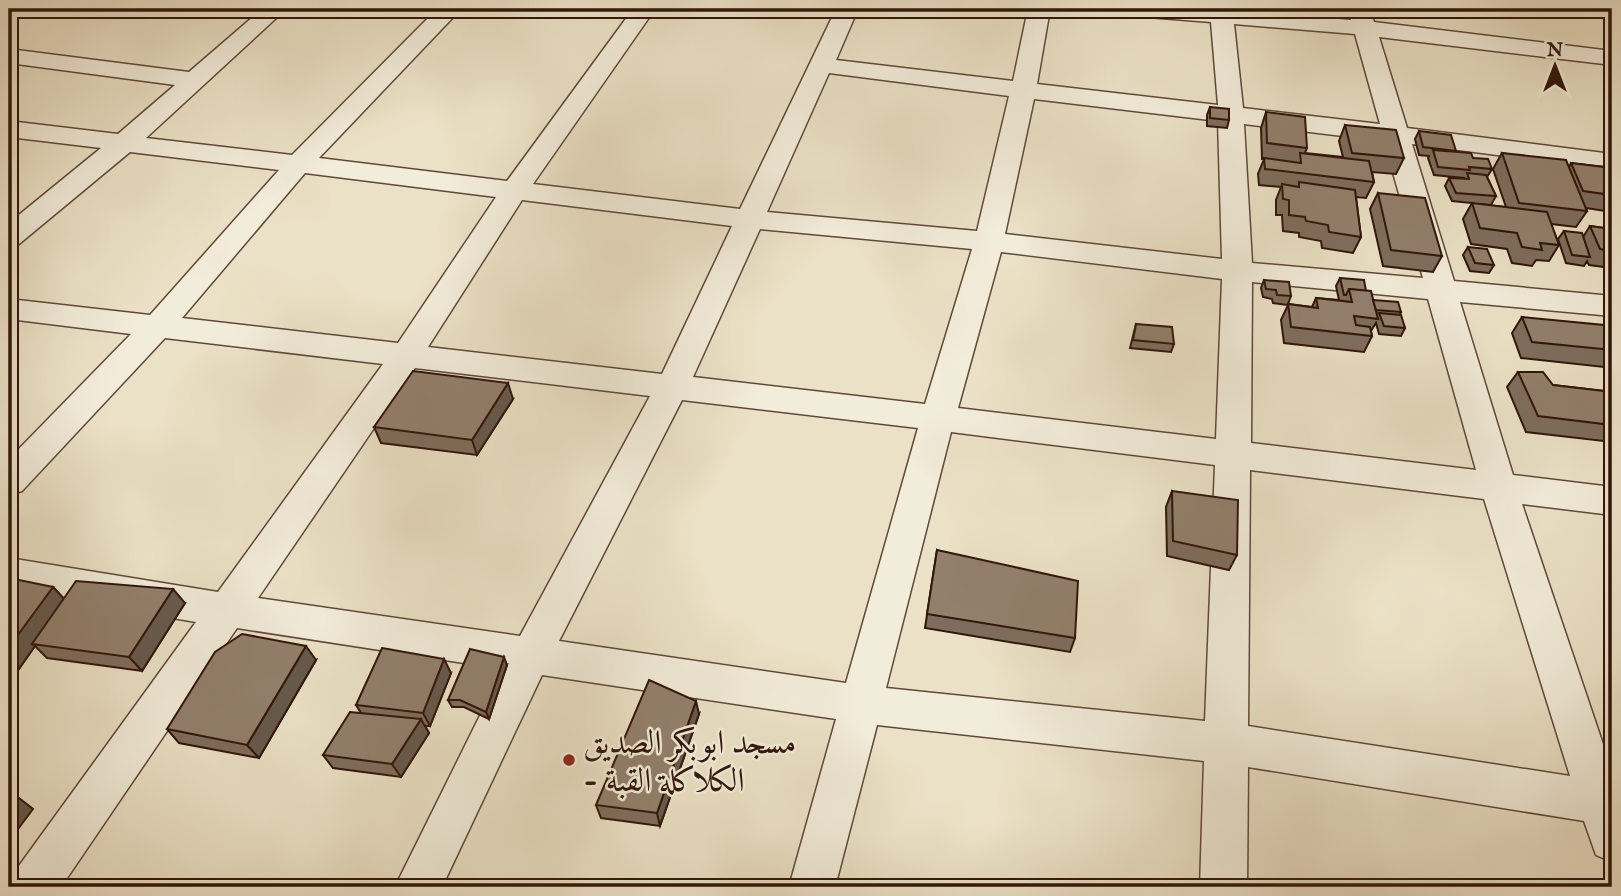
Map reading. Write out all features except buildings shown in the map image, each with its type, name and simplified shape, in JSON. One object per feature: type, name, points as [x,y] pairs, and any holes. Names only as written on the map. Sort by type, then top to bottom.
[{"type":"street","points":[[9,238],[124,143],[275,9]]},
{"type":"street","points":[[9,481],[158,326],[297,166],[450,9]]},
{"type":"street","points":[[33,887],[406,356],[514,191],[644,9]]},
{"type":"street","points":[[418,887],[532,653],[671,387],[848,9]]},
{"type":"street","points":[[812,887],[938,418],[989,241],[1039,9]]},
{"type":"street","points":[[1135,9],[1222,18],[1362,18],[1612,58]]},
{"type":"street","points":[[1222,18],[1231,113],[1237,271],[1224,743],[1223,887]]},
{"type":"street","points":[[9,575],[861,704],[1224,743],[1609,815],[1499,488],[1362,18]]},
{"type":"street","points":[[9,56],[194,80]]},
{"type":"street","points":[[821,65],[1023,91],[1394,132],[1612,162]]},
{"type":"street","points":[[9,129],[751,219],[989,241],[1237,271],[1442,288],[1612,306]]},
{"type":"street","points":[[9,309],[938,418],[1612,501]]},
{"type":"place","name":"مسجد ابوبكر الصديق - الكلاكلة القبة","points":[[569,760]]}]
